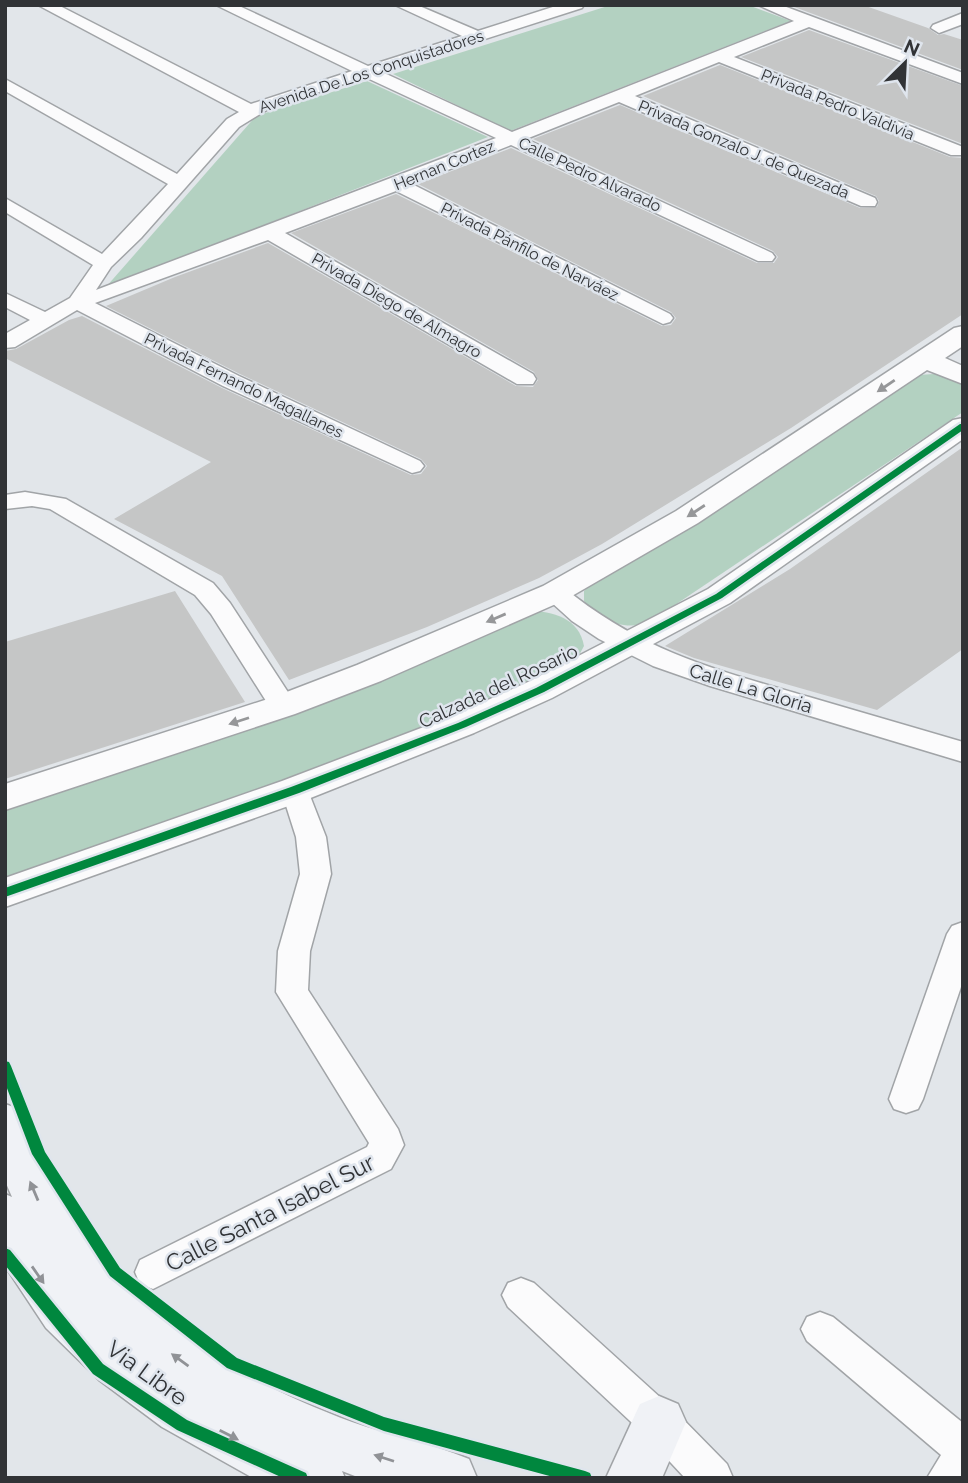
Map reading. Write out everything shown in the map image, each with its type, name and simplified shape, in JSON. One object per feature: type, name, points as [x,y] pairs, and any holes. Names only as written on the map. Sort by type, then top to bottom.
[{"type":"main road","points":[[5,1124],[42,1209],[65,1248],[96,1290],[136,1329],[212,1384],[321,1437],[449,1478]]},
{"type":"main road","points":[[5,1216],[32,1268],[63,1310],[107,1356],[191,1416],[317,1478]]},
{"type":"main road","points":[[634,1478],[659,1422]]},
{"type":"street","points":[[46,5],[251,111]]},
{"type":"street","name":"Calle Pedro Alvarado","points":[[224,5],[765,257]]},
{"type":"street","points":[[403,5],[476,36]]},
{"type":"street","name":"Avenida De Los Conquistadores","points":[[7,342],[77,302],[104,264],[180,183],[219,135],[251,111],[292,94],[576,5]]},
{"type":"street","points":[[766,5],[963,79]]},
{"type":"street","points":[[939,28],[963,18]]},
{"type":"street","name":"Hernan Cortez","points":[[77,302],[126,287],[397,184],[809,21]]},
{"type":"street","name":"Privada Pedro Valdivia","points":[[720,57],[957,151]]},
{"type":"street","points":[[5,84],[180,183]]},
{"type":"street","name":"Privada Gonzalo J. de Quezada","points":[[620,96],[868,202]]},
{"type":"street","name":"Privada Pánfilo de Narváez","points":[[397,184],[663,318]]},
{"type":"street","points":[[5,204],[104,264]]},
{"type":"street","name":"Privada Diego de Almagro","points":[[270,232],[525,379]]},
{"type":"street","points":[[5,299],[45,320]]},
{"type":"street","name":"Privada Fernando Magallanes","points":[[77,302],[231,381],[412,466]]},
{"type":"street","points":[[5,797],[283,706],[369,673],[554,593],[687,517],[963,334]]},
{"type":"street","points":[[925,359],[963,376]]},
{"type":"street","name":"Calzada del Rosario","points":[[5,893],[295,790],[463,725],[540,690],[719,596],[963,426]]},
{"type":"street","points":[[5,502],[45,500],[58,504],[204,589],[221,609],[283,706]]},
{"type":"street","name":"Calle La Gloria","points":[[554,593],[595,627],[624,645],[695,672],[963,752]]},
{"type":"street","name":"Calle Santa Isabel Sur","points":[[153,1272],[379,1158],[385,1152],[386,1139],[292,992],[289,972],[314,884],[314,855],[295,790]]},
{"type":"street","points":[[906,1099],[963,934]]},
{"type":"street","points":[[521,1295],[659,1422],[713,1478]]},
{"type":"street","points":[[820,1329],[963,1448]]},
{"type":"street","points":[[947,1478],[963,1459]]},
{"type":"green space","points":[[611,5],[748,5],[791,21],[510,131],[393,74]]},
{"type":"green space","points":[[367,81],[488,137],[106,287],[256,116]]},
{"type":"green space","points":[[934,374],[963,380],[963,412],[651,621],[633,625],[614,623],[598,615],[584,601],[584,591],[598,578],[918,375]]},
{"type":"green space","points":[[528,611],[555,615],[571,623],[581,636],[584,646],[578,657],[393,744],[5,879],[5,807]]},
{"type":"building","points":[[789,5],[863,5],[928,28],[938,35],[944,34],[963,40],[963,70]]},
{"type":"building","points":[[809,30],[963,86],[963,144],[741,57]]},
{"type":"building","points":[[720,65],[950,157],[963,158],[963,314],[791,428],[602,544],[539,578],[427,627],[289,680],[222,576],[114,519],[211,462],[5,358],[5,351],[16,349],[69,320],[82,316],[222,388],[411,475],[421,474],[427,466],[421,459],[240,374],[106,306],[268,243],[516,386],[533,387],[538,380],[534,372],[291,233],[396,194],[662,326],[671,325],[676,318],[671,312],[418,184],[511,148],[757,263],[774,263],[778,257],[773,251],[533,139],[620,105],[860,208],[877,207],[879,201],[876,196],[643,96]]},
{"type":"building","points":[[963,447],[963,649],[877,710],[694,658],[665,646],[790,569]]},
{"type":"building","points":[[175,591],[245,702],[5,779],[5,642]]},
{"type":"cycle path","points":[[5,893],[295,790],[462,725],[540,690],[719,596],[963,426]]},
{"type":"cycle path","points":[[5,1066],[39,1154],[115,1272],[232,1363],[384,1424],[585,1478]]},
{"type":"cycle path","name":"Via Libre","points":[[5,1254],[98,1369],[182,1425],[301,1478]]}]
